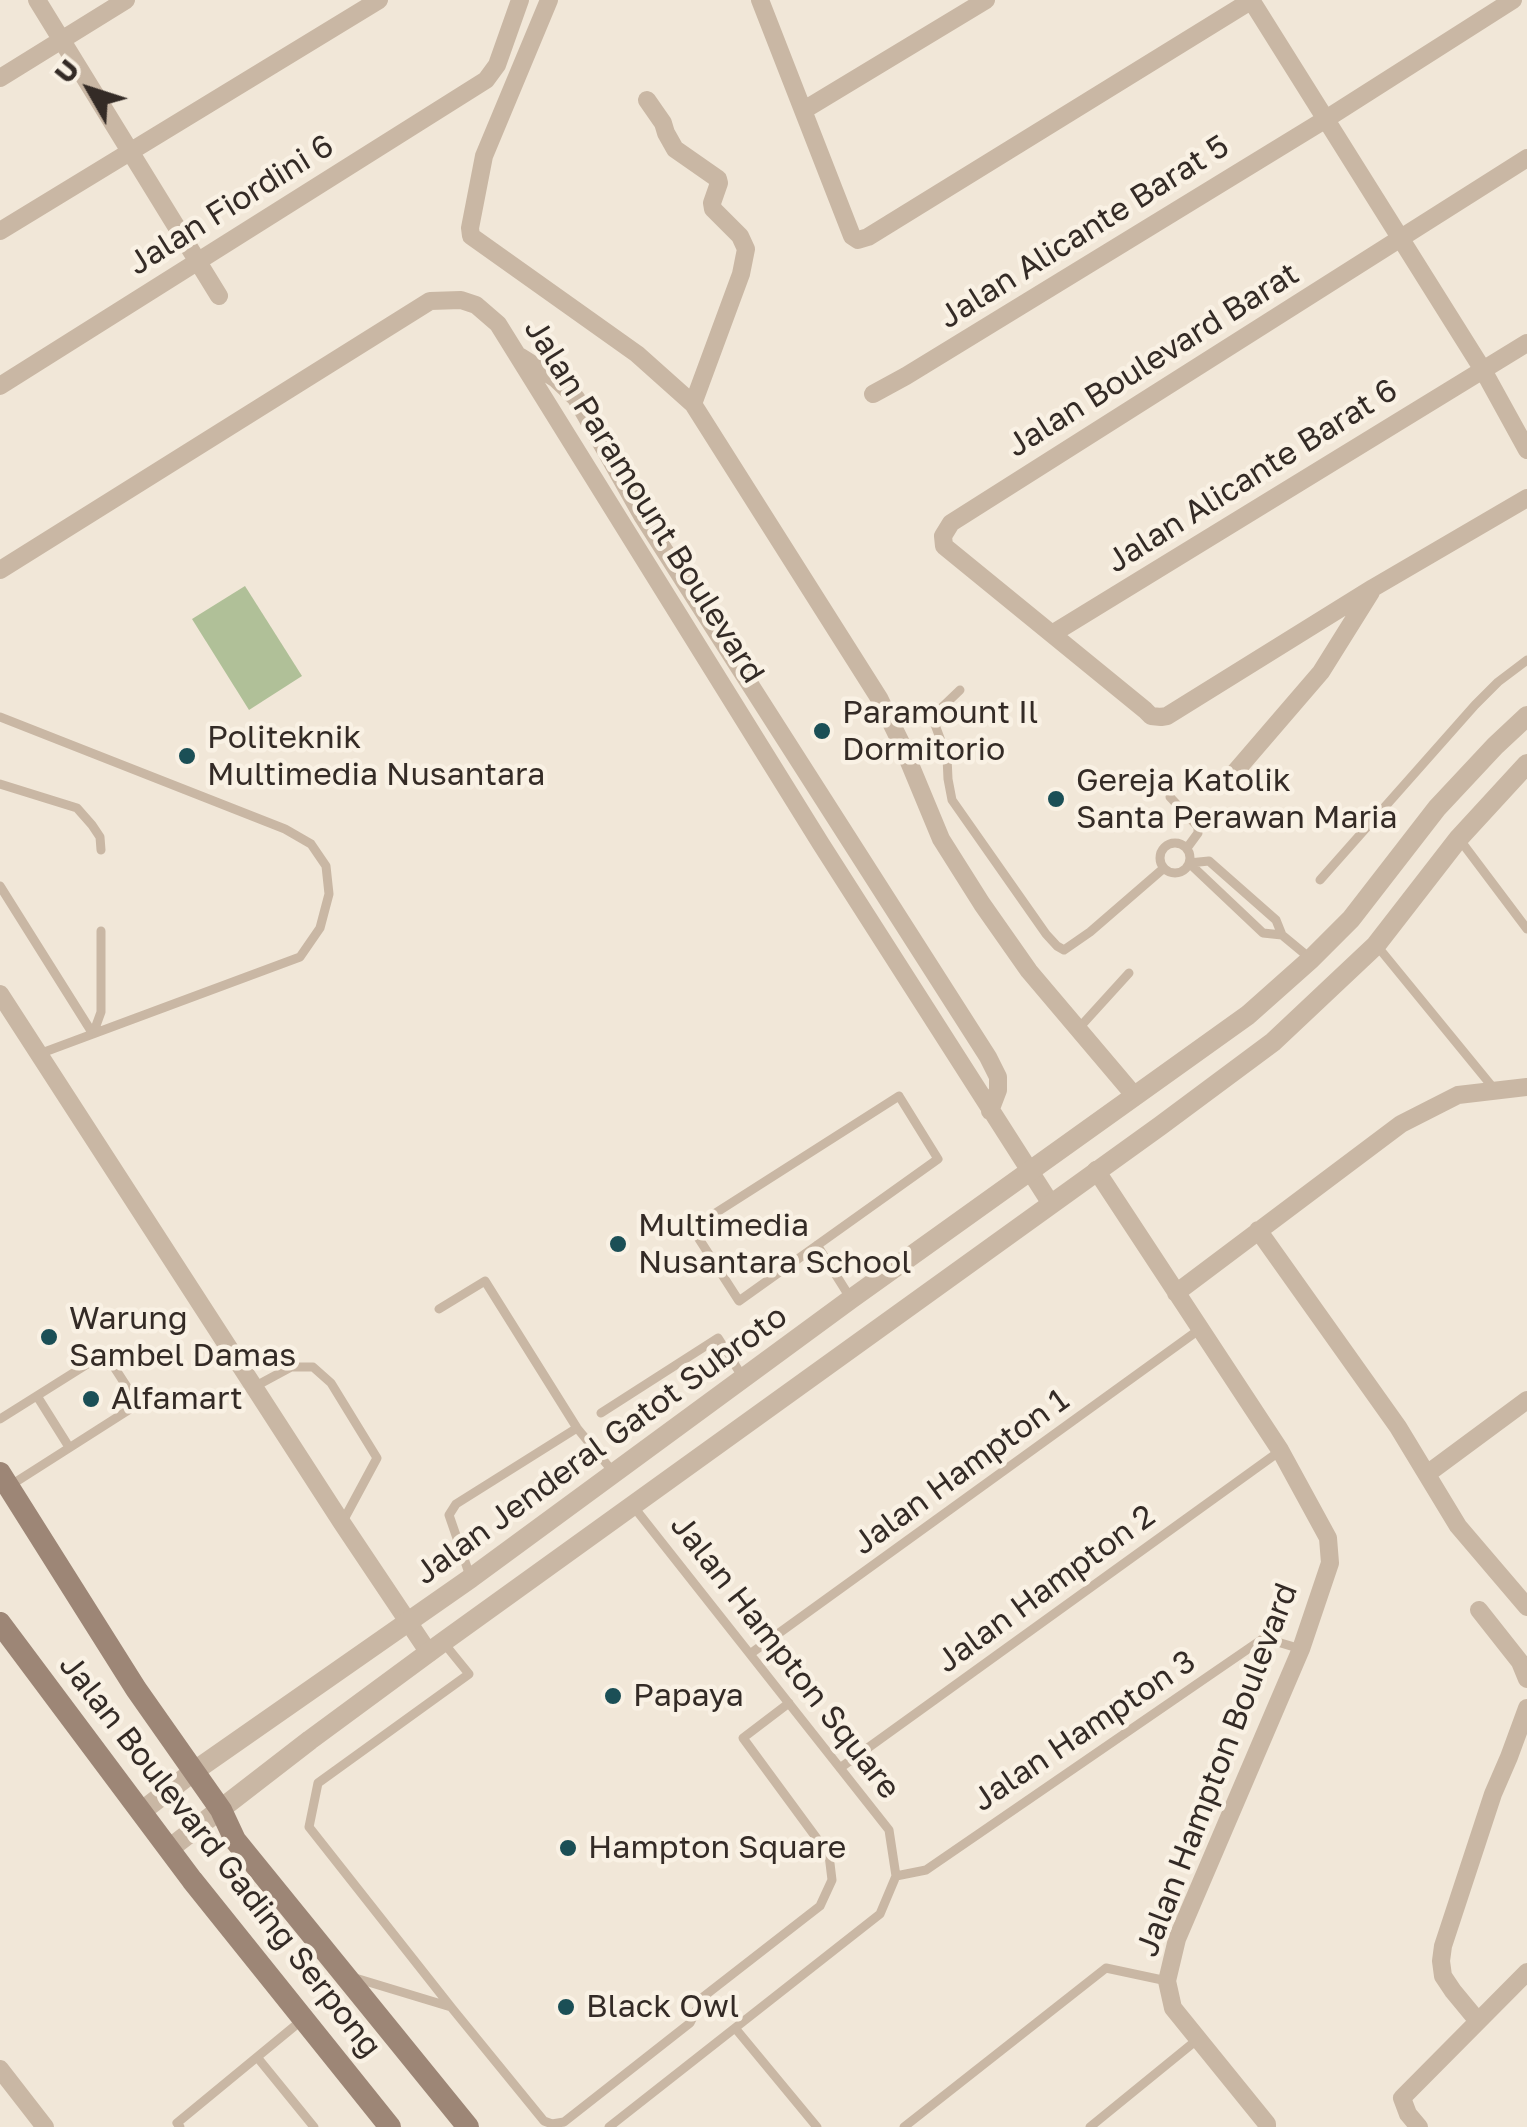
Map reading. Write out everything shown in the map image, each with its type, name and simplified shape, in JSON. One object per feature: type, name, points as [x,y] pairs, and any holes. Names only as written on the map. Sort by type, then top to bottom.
[{"type":"main road","name":"Jalan Boulevard Gading Serpong","points":[[4,1479],[136,1689],[221,1810],[234,1840],[468,2127]]},
{"type":"main road","name":"Jalan Boulevard Gading Serpong","points":[[0,1623],[169,1849],[390,2127]]},
{"type":"street","points":[[37,0],[220,296]]},
{"type":"street","points":[[0,78],[126,0]]},
{"type":"street","points":[[0,232],[379,0]]},
{"type":"street","name":"Jalan Fiordini 6","points":[[0,386],[486,80],[492,74],[520,0]]},
{"type":"street","points":[[550,0],[484,156],[470,228],[472,236],[637,354],[693,404],[879,698],[941,839],[982,904],[1029,971],[1134,1095]]},
{"type":"street","points":[[760,0],[852,236],[858,240],[1251,0],[1483,370],[1527,450]]},
{"type":"street","points":[[804,110],[986,0]]},
{"type":"street","name":"Jalan Alicante Barat 5","points":[[873,394],[1326,119],[1513,0]]},
{"type":"street","points":[[648,100],[675,148],[718,178],[713,208],[740,236],[746,249],[741,274],[693,404]]},
{"type":"street","name":"Jalan Boulevard Barat","points":[[1052,634],[944,546],[943,536],[951,523],[1527,158]]},
{"type":"street","name":"Jalan Paramount Boulevard","points":[[0,570],[430,301],[460,300],[476,305],[498,324],[1050,1204]]},
{"type":"street","name":"Jalan Alicante Barat 6","points":[[1052,634],[1527,343]]},
{"type":"street","points":[[517,354],[556,379],[576,398],[643,517],[988,1057],[998,1077],[990,1112]]},
{"type":"street","points":[[1052,634],[1152,716],[1167,716],[1527,498]]},
{"type":"street","points":[[1229,779],[1321,672],[1374,588]]},
{"type":"street","name":"Jalan Jenderal Gatot Subroto","points":[[142,1810],[472,1578],[852,1298],[1248,1014],[1351,919],[1437,808],[1527,716]]},
{"type":"street","name":"Jalan Jenderal Gatot Subroto","points":[[169,1849],[310,1740],[1272,1042],[1376,945],[1459,838],[1526,765]]},
{"type":"street","points":[[0,994],[408,1623],[436,1648]]},
{"type":"street","points":[[1176,1293],[1401,1124],[1458,1095],[1527,1087]]},
{"type":"street","name":"Jalan Hampton Boulevard","points":[[1096,1170],[1280,1450],[1328,1538],[1330,1563],[1301,1649],[1177,1940],[1167,1981],[1173,2008],[1267,2127]]},
{"type":"street","points":[[1258,1230],[1398,1427],[1458,1526],[1524,1599]]},
{"type":"street","points":[[1427,1474],[1527,1400]]},
{"type":"street","points":[[1479,1610],[1520,1662],[1527,1679]]},
{"type":"street","points":[[1477,2020],[1443,1976],[1443,1946],[1492,1794],[1527,1708]]},
{"type":"street","points":[[1419,2127],[1402,2098],[1527,1972]]},
{"type":"street","points":[[0,2069],[45,2127]]},
{"type":"lane","points":[[1320,880],[1475,705],[1527,660]]},
{"type":"lane","points":[[960,690],[936,713],[934,722],[947,757],[952,800],[1057,946],[1064,950],[1090,932],[1164,868]]},
{"type":"lane","points":[[0,716],[286,828],[310,844],[326,866],[329,894],[320,928],[300,957],[39,1054]]},
{"type":"lane","points":[[0,784],[77,808],[100,837],[101,850]]},
{"type":"lane","points":[[1170,797],[1198,827],[1187,848]]},
{"type":"lane","points":[[1459,838],[1527,929]]},
{"type":"lane","points":[[1189,863],[1187,848],[1181,843],[1173,842],[1160,852],[1168,872],[1179,872],[1189,863],[1209,861],[1276,920],[1282,935],[1311,959]]},
{"type":"lane","points":[[1189,863],[1263,933],[1282,935]]},
{"type":"lane","points":[[0,886],[93,1034]]},
{"type":"lane","points":[[93,1034],[101,1012],[101,931]]},
{"type":"lane","points":[[1376,945],[1495,1090]]},
{"type":"lane","points":[[1077,1030],[1129,973]]},
{"type":"lane","points":[[898,1096],[938,1159],[817,1246],[739,1301],[692,1228],[898,1096]]},
{"type":"lane","points":[[817,1246],[852,1298]]},
{"type":"lane","points":[[439,1309],[485,1281],[577,1428],[614,1473]]},
{"type":"lane","name":"Jalan Hampton 1","points":[[750,1654],[1200,1330]]},
{"type":"lane","points":[[601,1413],[718,1338],[744,1379]]},
{"type":"lane","points":[[0,1420],[105,1352],[138,1404],[69,1447],[4,1479]]},
{"type":"lane","points":[[254,1386],[291,1367],[314,1368],[332,1383],[377,1458],[342,1523]]},
{"type":"lane","points":[[37,1396],[69,1447]]},
{"type":"lane","points":[[472,1578],[449,1515],[456,1504],[577,1428]]},
{"type":"lane","name":"Jalan Hampton 2","points":[[840,1768],[1280,1450]]},
{"type":"lane","name":"Jalan Hampton Square","points":[[633,1506],[889,1830],[896,1876]]},
{"type":"lane","name":"Jalan Hampton 3","points":[[896,1876],[926,1870],[1264,1638],[1301,1649]]},
{"type":"lane","points":[[436,1648],[469,1674],[318,1784],[310,1826],[544,2122],[552,2124],[564,2122],[690,2023],[703,1997],[820,1906],[832,1880],[830,1856],[743,1738],[789,1703]]},
{"type":"lane","points":[[609,2127],[880,1914],[896,1876]]},
{"type":"lane","points":[[904,2127],[1106,1968],[1167,1981]]},
{"type":"lane","points":[[345,1975],[452,2007]]},
{"type":"lane","points":[[180,2127],[177,2123],[303,2020]]},
{"type":"lane","points":[[735,2028],[818,2127]]},
{"type":"lane","points":[[1090,2127],[1198,2039]]},
{"type":"lane","points":[[257,2057],[314,2127]]},
{"type":"green space","points":[[245,586],[302,676],[249,710],[192,619]]},
{"type":"place","name":"Paramount Il Dormitorio","points":[[822,731]]},
{"type":"place","name":"Politeknik Multimedia Nusantara","points":[[187,756]]},
{"type":"place","name":"Gereja Katolik Santa Perawan Maria","points":[[1056,799]]},
{"type":"place","name":"Multimedia Nusantara School","points":[[618,1244]]},
{"type":"place","name":"Warung Sambel Damas","points":[[49,1337]]},
{"type":"place","name":"Alfamart","points":[[91,1399]]},
{"type":"place","name":"Papaya","points":[[613,1696]]},
{"type":"place","name":"Hampton Square","points":[[568,1848]]},
{"type":"place","name":"Black Owl","points":[[566,2007]]}]
